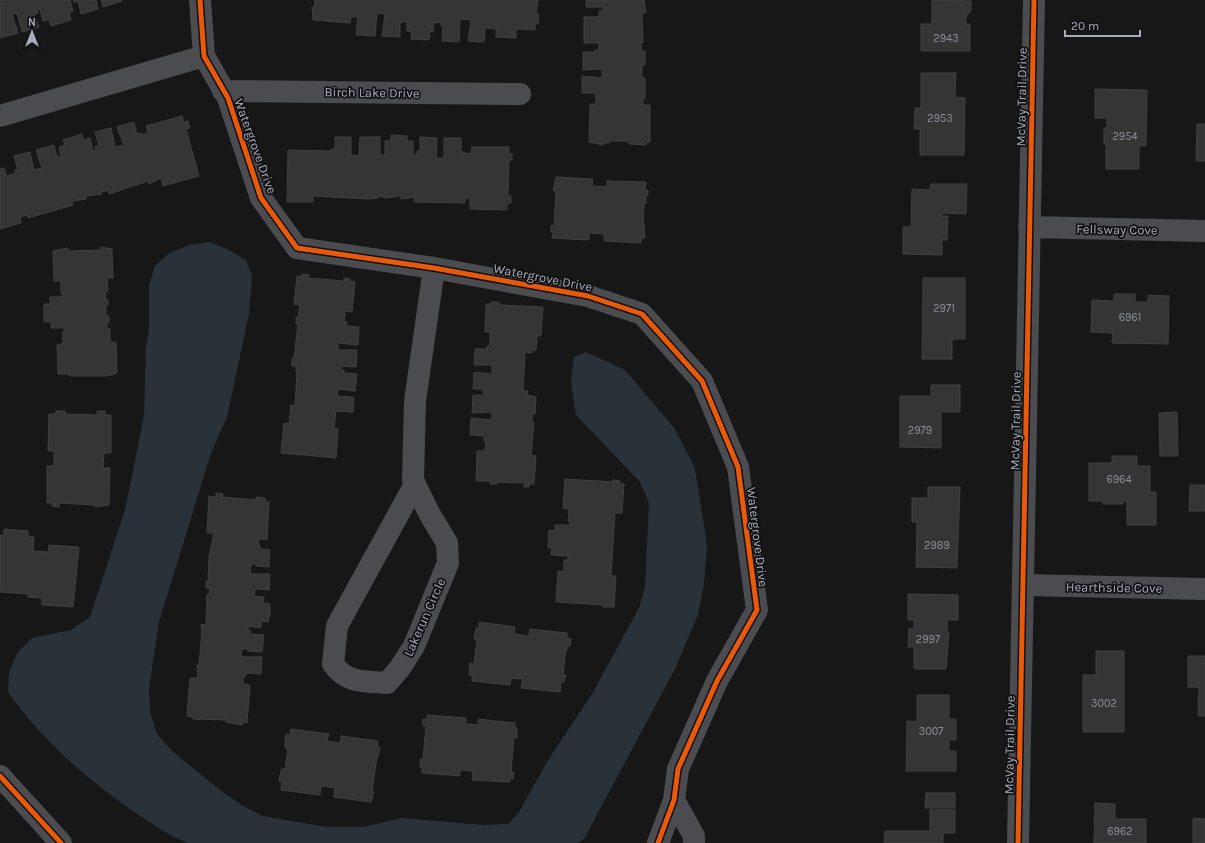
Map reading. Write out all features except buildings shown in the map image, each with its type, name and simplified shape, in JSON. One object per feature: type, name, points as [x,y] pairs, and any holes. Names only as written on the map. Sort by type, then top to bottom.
[{"type":"street","name":"Watergrove Drive","points":[[200,0],[204,56],[223,90],[261,198],[297,248],[434,268],[588,296],[642,314],[702,382],[738,467],[756,610],[717,681],[678,770],[674,800],[658,843]]},
{"type":"street","name":"McVay Trail Drive","points":[[1018,843],[1034,0]]},
{"type":"street","points":[[0,116],[204,56]]},
{"type":"street","name":"Birch Lake Drive","points":[[223,90],[520,94]]},
{"type":"street","name":"Fellsway Cove","points":[[1029,227],[1205,231]]},
{"type":"street","name":"Lakerun Circle","points":[[415,484],[337,626],[333,664],[337,670],[351,680],[387,683],[400,668],[414,646],[448,563],[447,543],[428,513],[415,484],[413,480],[416,401],[434,268]]},
{"type":"street","name":"Hearthside Cove","points":[[1024,585],[1205,589]]},
{"type":"street","points":[[0,776],[61,843]]},
{"type":"street","points":[[674,800],[694,836],[694,843]]},
{"type":"shaded area","points":[[209,242],[229,250],[246,260],[252,276],[249,314],[227,417],[211,453],[159,622],[149,689],[150,713],[157,734],[173,752],[220,790],[243,806],[263,816],[327,827],[363,827],[402,818],[483,825],[508,824],[519,812],[550,757],[592,694],[639,608],[645,587],[649,503],[640,482],[576,415],[571,382],[574,357],[586,352],[625,370],[675,429],[695,468],[707,545],[704,583],[698,615],[675,669],[584,839],[578,843],[188,843],[166,832],[137,814],[79,770],[34,725],[8,692],[9,672],[18,652],[32,638],[71,630],[90,617],[125,510],[144,416],[146,346],[149,330],[149,285],[155,266],[168,254],[189,245]]},
{"type":"cycle path","points":[[200,0],[204,56],[228,98],[261,198],[297,248],[434,268],[588,296],[642,314],[702,381],[738,467],[757,610],[717,681],[678,769],[674,800],[658,843]]},
{"type":"cycle path","points":[[1018,843],[1034,0]]},
{"type":"cycle path","points":[[0,776],[61,843]]}]
